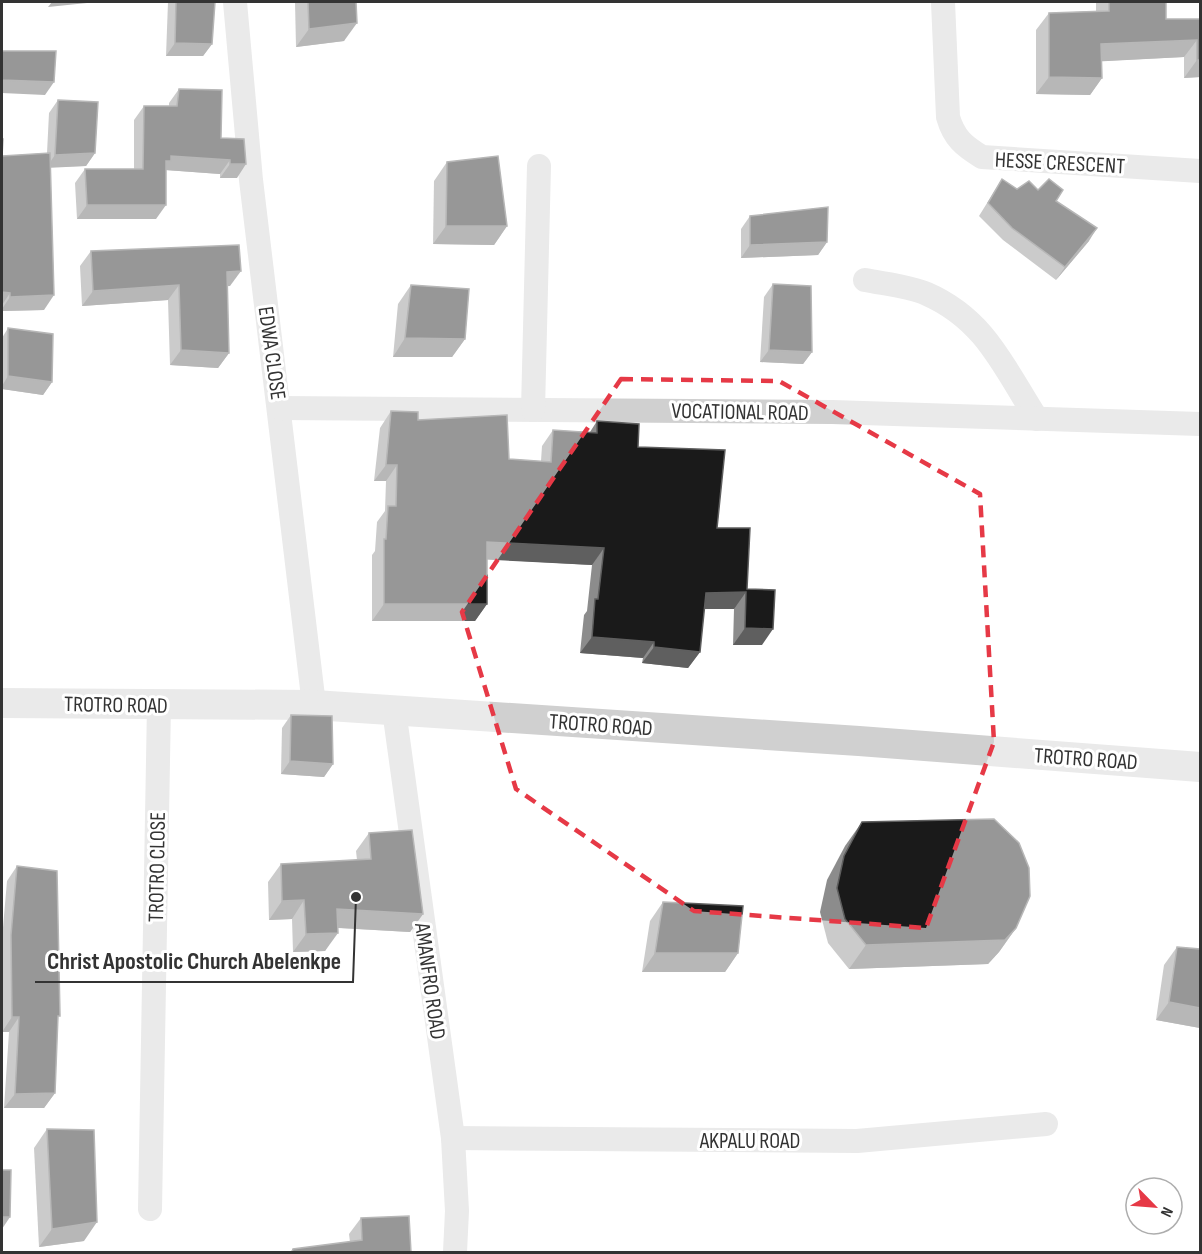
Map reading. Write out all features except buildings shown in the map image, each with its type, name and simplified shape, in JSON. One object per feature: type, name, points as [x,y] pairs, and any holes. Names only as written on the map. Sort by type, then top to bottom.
[{"type":"street","name":"EDWA CLOSE","points":[[235,2],[252,191],[280,408],[314,705]]},
{"type":"street","name":"HESSE CRESCENT","points":[[944,2],[948,117],[953,135],[964,146],[982,157],[1200,171]]},
{"type":"street","points":[[533,410],[539,166]]},
{"type":"street","points":[[865,280],[926,294],[962,312],[980,329],[1036,419]]},
{"type":"street","name":"VOCATIONAL ROAD","points":[[280,408],[832,412],[1200,424]]},
{"type":"street","name":"TROTRO ROAD","points":[[2,703],[314,705],[859,741],[1200,767]]},
{"type":"street","name":"TROTRO CLOSE","points":[[150,1209],[159,705]]},
{"type":"street","name":"AMANFRO ROAD","points":[[394,710],[453,1138],[457,1211],[455,1252]]},
{"type":"street","name":"AKPALU ROAD","points":[[453,1138],[857,1141],[1046,1124]]},
{"type":"highlighted area","points":[[621,379],[779,381],[980,494],[994,742],[926,928],[694,911],[516,789],[462,612]]},
{"type":"place","name":"Christ Apostolic Church Abelenkpe","points":[[356,897]]}]
